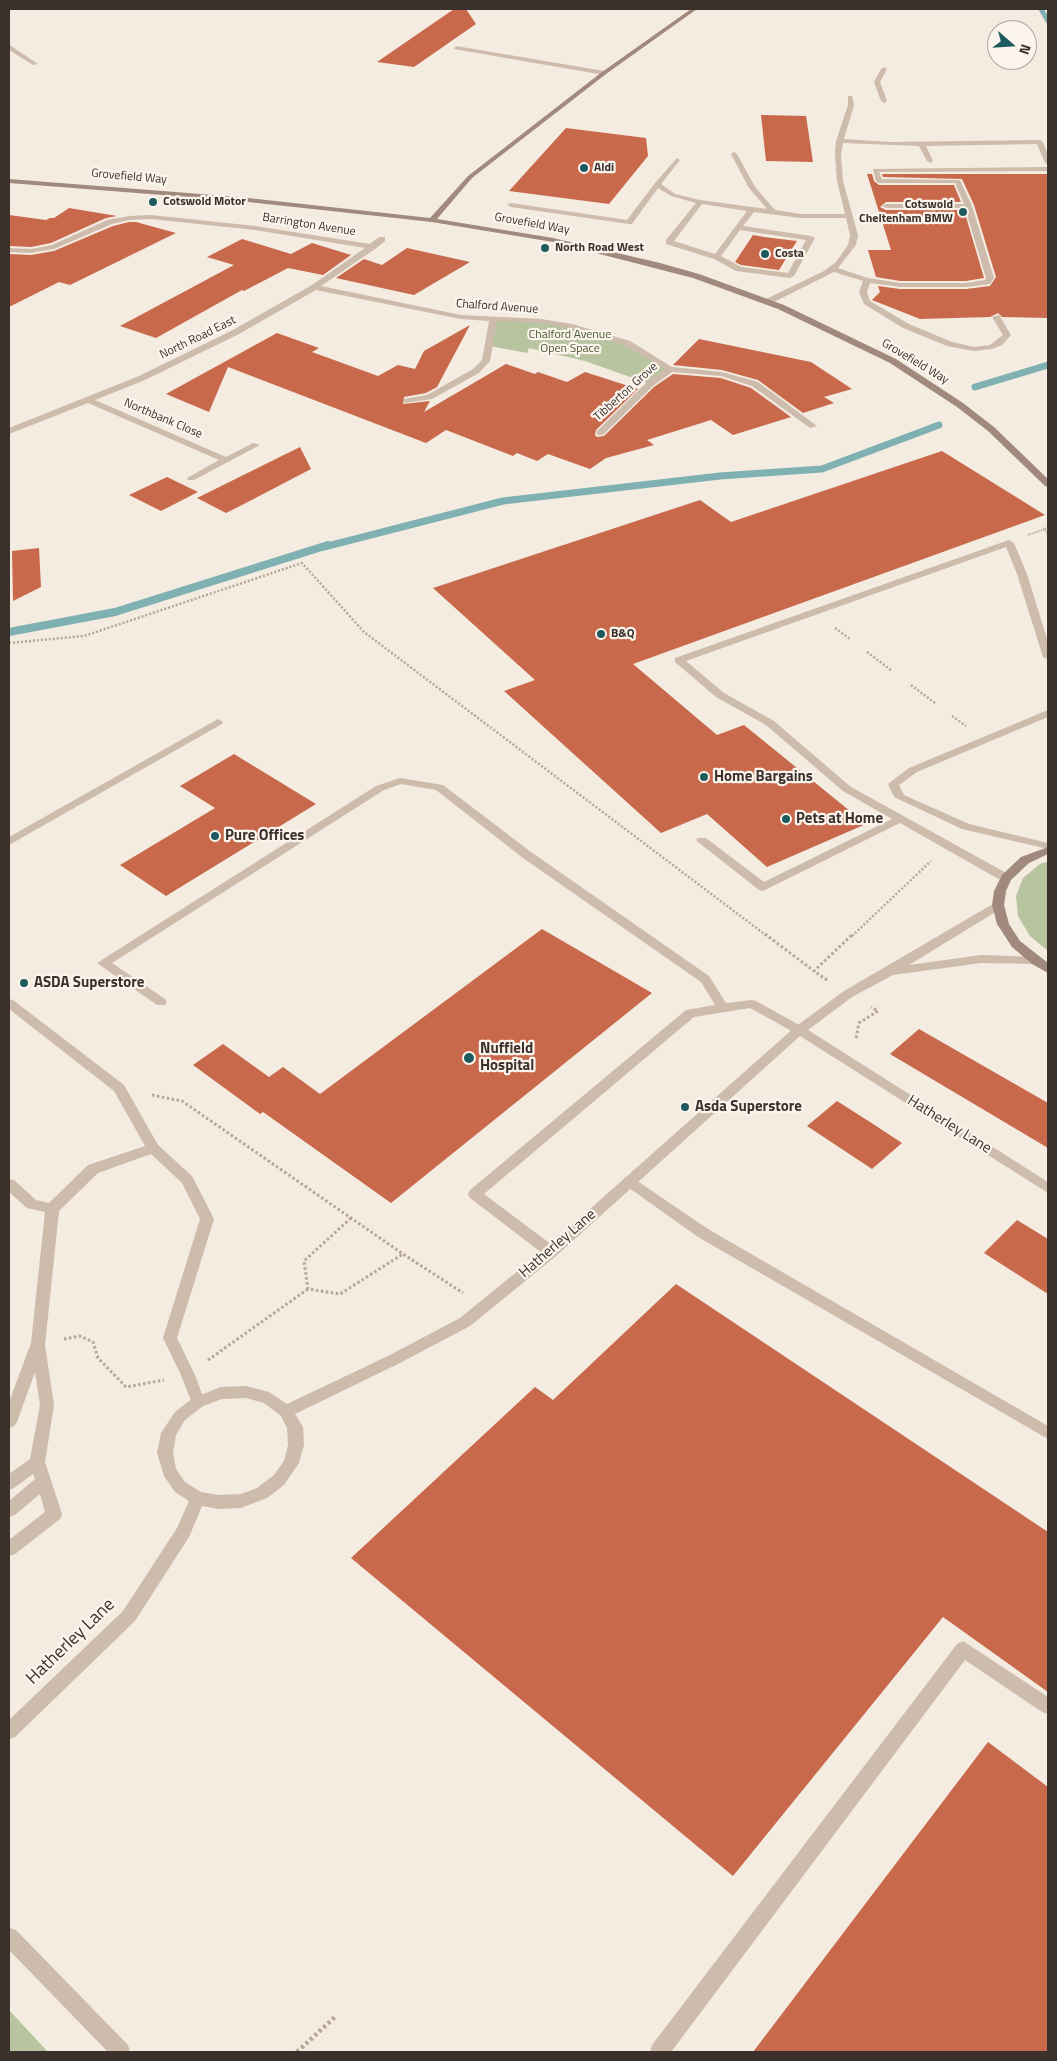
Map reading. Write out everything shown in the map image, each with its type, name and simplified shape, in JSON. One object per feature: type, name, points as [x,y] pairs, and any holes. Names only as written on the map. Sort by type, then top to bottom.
[{"type":"street","points":[[432,220],[470,177],[604,73],[694,9]]},
{"type":"street","points":[[9,47],[36,64]]},
{"type":"street","points":[[456,48],[604,73]]},
{"type":"street","points":[[884,69],[877,82],[884,101]]},
{"type":"street","points":[[768,302],[834,269],[847,255],[852,245],[854,236],[838,168],[840,141],[851,105],[850,97]]},
{"type":"street","points":[[840,141],[921,143],[1040,142],[1048,162],[979,161]]},
{"type":"street","points":[[921,143],[930,161]]},
{"type":"street","points":[[734,154],[752,188],[773,212]]},
{"type":"street","points":[[511,205],[629,222],[677,160]]},
{"type":"street","points":[[922,161],[940,161]]},
{"type":"street","points":[[834,269],[867,280],[900,285],[966,285],[987,282],[990,278],[968,206],[958,181],[879,181],[875,170],[1048,168]]},
{"type":"street","name":"Grovefield Way","points":[[9,181],[220,197],[432,220],[535,236],[607,252],[696,276],[768,302],[857,342],[932,386],[991,429],[1048,484]]},
{"type":"street","points":[[657,184],[673,195],[700,202],[801,216],[848,216]]},
{"type":"street","points":[[700,202],[669,242],[717,258],[739,269],[790,276],[811,238],[738,228]]},
{"type":"street","points":[[886,206],[968,206]]},
{"type":"street","points":[[717,258],[752,208]]},
{"type":"street","name":"Barrington Avenue","points":[[9,250],[31,251],[49,248],[110,222],[129,218],[151,217],[255,228],[372,247]]},
{"type":"street","name":"North Road East","points":[[9,431],[89,400],[191,355],[245,328],[315,287],[382,239]]},
{"type":"street","points":[[867,280],[862,292],[867,302],[906,326],[950,344],[974,349],[992,347],[999,343],[1007,335],[996,317]]},
{"type":"street","name":"Chalford Avenue","points":[[315,287],[424,311],[493,320],[541,322],[591,331],[627,344],[670,369]]},
{"type":"street","points":[[407,401],[428,397],[476,371],[486,361],[493,320]]},
{"type":"street","points":[[670,369],[722,374],[755,384],[813,426]]},
{"type":"street","name":"Tibberton Grove","points":[[600,433],[650,384],[670,369]]},
{"type":"street","name":"Northbank Close","points":[[89,400],[226,460]]},
{"type":"street","points":[[191,478],[256,445]]},
{"type":"street","points":[[1006,878],[847,789],[770,723],[720,695],[679,660],[1009,543],[1022,574],[1048,657]]},
{"type":"street","points":[[1048,714],[913,770],[893,784],[898,797],[966,828],[1048,848]]},
{"type":"street","points":[[9,842],[218,722]]},
{"type":"street","points":[[161,1002],[102,962],[380,788],[400,781],[439,787],[527,855],[705,979],[723,1008]]},
{"type":"street","points":[[702,840],[763,887],[900,819]]},
{"type":"street","points":[[1048,848],[1025,860],[1006,878],[1000,891],[998,905],[1003,924],[1016,944],[1048,969]]},
{"type":"street","name":"Hatherley Lane","points":[[286,1412],[395,1359],[465,1322],[551,1252],[800,1030],[848,994],[890,971],[998,905]]},
{"type":"street","name":"Hatherley Lane","points":[[890,971],[981,959],[1036,961]]},
{"type":"street","points":[[9,1003],[119,1088],[153,1148],[186,1180],[206,1219],[170,1338],[188,1375],[198,1402]]},
{"type":"street","points":[[551,1252],[475,1194],[690,1013],[752,1004],[800,1030]]},
{"type":"street","name":"Hatherley Lane","points":[[800,1030],[1048,1188]]},
{"type":"street","points":[[9,1422],[38,1343],[52,1209],[93,1169],[153,1148]]},
{"type":"street","points":[[630,1181],[703,1233],[1048,1433]]},
{"type":"street","points":[[9,1184],[32,1204],[52,1209]]},
{"type":"street","points":[[9,1549],[54,1514],[37,1462],[47,1405],[38,1343]]},
{"type":"street","points":[[246,1392],[269,1398],[286,1412],[295,1427],[296,1445],[291,1463],[279,1480],[262,1493],[241,1501],[219,1502],[198,1498],[180,1487],[168,1471],[165,1452],[169,1433],[180,1416],[198,1402],[221,1393],[246,1392]]},
{"type":"street","points":[[9,1483],[37,1462]]},
{"type":"street","points":[[9,1510],[44,1481]]},
{"type":"street","name":"Hatherley Lane","points":[[9,1730],[129,1616],[183,1532],[198,1498]]},
{"type":"street","points":[[659,2052],[963,1650],[1048,1706]]},
{"type":"street","points":[[9,1937],[120,2052]]},
{"type":"path","points":[[1048,528],[1044,528],[1048,535]]},
{"type":"path","points":[[9,643],[84,636],[302,563],[364,632],[814,971],[878,1011],[859,1024],[856,1043]]},
{"type":"path","points":[[828,623],[850,639]]},
{"type":"path","points":[[867,652],[891,670]]},
{"type":"path","points":[[911,685],[935,703]]},
{"type":"path","points":[[814,971],[949,845]]},
{"type":"path","points":[[119,1088],[182,1101],[403,1254],[484,1307]]},
{"type":"path","points":[[308,1289],[304,1261],[351,1218]]},
{"type":"path","points":[[38,1343],[80,1336],[93,1342],[98,1358],[126,1387],[188,1375],[308,1289],[340,1294],[403,1254]]},
{"type":"path","points":[[298,2052],[336,2016]]},
{"type":"green space","name":"Chalford Avenue Open Space","points":[[493,320],[541,321],[608,337],[670,369],[650,384],[585,361],[529,348],[527,353],[490,346]]},
{"type":"green space","points":[[1048,861],[1048,951],[1030,936],[1018,916],[1016,896],[1023,878],[1040,864]]},
{"type":"green space","points":[[9,2010],[48,2052],[9,2052]]},
{"type":"building","points":[[454,9],[466,9],[476,24],[414,67],[377,62]]},
{"type":"building","points":[[761,115],[806,116],[813,162],[766,161]]},
{"type":"building","name":"Aldi","points":[[566,128],[646,138],[648,156],[609,204],[509,191]]},
{"type":"building","points":[[867,174],[872,174],[874,181],[879,185],[954,185],[961,202],[886,202],[880,207],[886,210],[964,210],[984,278],[966,281],[900,281],[876,277],[868,250],[891,250]]},
{"type":"building","points":[[882,174],[1048,174],[1048,318],[1002,317],[998,313],[990,317],[920,319],[872,300],[880,292],[878,286],[900,289],[966,289],[990,286],[996,277],[974,205],[962,179],[883,177]]},
{"type":"building","points":[[69,208],[117,216],[106,218],[51,243],[31,247],[9,246],[9,215],[46,220],[54,218]]},
{"type":"building","points":[[136,222],[176,233],[70,285],[59,282],[9,307],[9,254],[31,255],[54,251],[113,226]]},
{"type":"building","name":"Costa","points":[[753,235],[797,241],[779,270],[741,265],[735,262]]},
{"type":"building","points":[[242,239],[291,254],[312,243],[351,255],[323,275],[288,268],[244,291],[242,290],[156,338],[120,326],[234,265],[207,257]]},
{"type":"building","points":[[407,248],[470,262],[414,295],[336,278],[364,259],[382,265]]},
{"type":"building","points":[[470,325],[437,387],[426,393],[404,397],[403,404],[430,401],[424,412],[506,364],[567,382],[585,372],[638,389],[596,430],[595,435],[597,437],[604,436],[654,387],[673,374],[721,378],[751,388],[791,417],[733,435],[711,420],[647,440],[654,445],[606,458],[590,469],[548,454],[537,461],[517,453],[513,456],[446,430],[426,443],[228,367],[209,412],[166,394],[277,333],[319,348],[312,352],[378,376],[398,365],[415,369],[424,351]]},
{"type":"building","points":[[699,339],[811,362],[852,389],[824,397],[834,403],[803,413],[758,380],[722,370],[673,365]]},
{"type":"building","points":[[300,447],[311,469],[226,513],[197,498]]},
{"type":"building","name":"B&Q","points":[[942,451],[1045,515],[633,664],[717,735],[744,725],[866,824],[767,867],[707,814],[661,833],[504,691],[535,680],[433,588],[700,500],[731,522]]},
{"type":"building","points":[[167,477],[198,492],[161,511],[129,495]]},
{"type":"building","points":[[39,548],[41,587],[13,601],[12,551]]},
{"type":"building","name":"Pure Offices","points":[[234,754],[316,804],[166,896],[120,865],[215,808],[180,786]]},
{"type":"building","name":"Nuffield Hospital","points":[[542,929],[652,993],[391,1203],[263,1112],[260,1114],[193,1065],[223,1044],[269,1077],[283,1067],[320,1094]]},
{"type":"building","points":[[919,1029],[1048,1103],[1048,1148],[890,1054]]},
{"type":"building","points":[[837,1101],[902,1143],[872,1169],[807,1126]]},
{"type":"building","points":[[1017,1220],[1048,1239],[1048,1294],[984,1253]]},
{"type":"building","points":[[676,1284],[1048,1532],[1048,1692],[943,1617],[733,1876],[351,1558],[535,1387],[553,1400]]},
{"type":"building","points":[[988,1742],[1048,1787],[1048,2052],[753,2052]]},
{"type":"waterway","points":[[1041,9],[1048,21]]},
{"type":"waterway","points":[[975,387],[1048,365]]},
{"type":"waterway","points":[[324,547],[503,501],[720,476],[822,469],[939,425]]},
{"type":"waterway","points":[[9,632],[115,612],[328,545]]},
{"type":"place","name":"Aldi","points":[[584,168]]},
{"type":"place","name":"Cotswold Motor","points":[[153,202]]},
{"type":"place","name":"Cotswold Cheltenham BMW","points":[[963,212]]},
{"type":"place","name":"North Road West","points":[[545,248]]},
{"type":"place","name":"Costa","points":[[765,254]]},
{"type":"place","name":"B&Q","points":[[601,634]]},
{"type":"place","name":"Home Bargains","points":[[704,777]]},
{"type":"place","name":"Pets at Home","points":[[786,819]]},
{"type":"place","name":"Pure Offices","points":[[215,836]]},
{"type":"place","name":"ASDA Superstore","points":[[24,983]]},
{"type":"place","name":"Nuffield Hospital","points":[[469,1058]]},
{"type":"place","name":"Asda Superstore","points":[[685,1107]]}]
